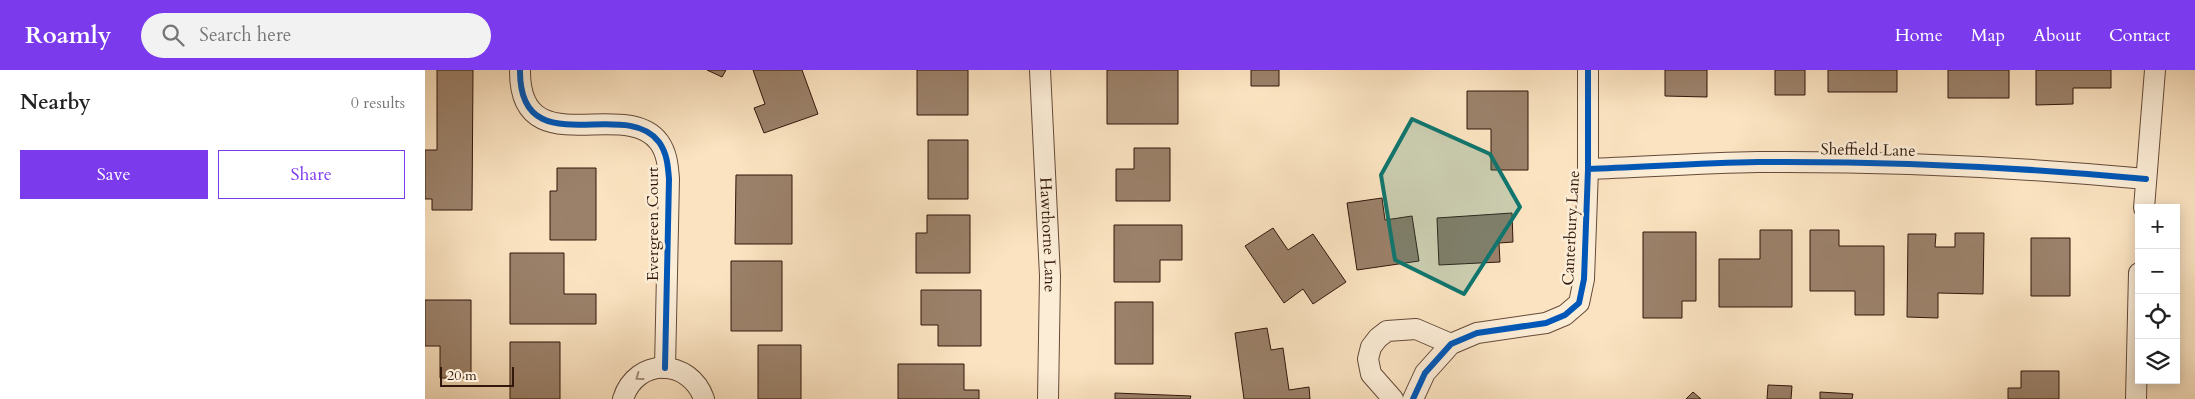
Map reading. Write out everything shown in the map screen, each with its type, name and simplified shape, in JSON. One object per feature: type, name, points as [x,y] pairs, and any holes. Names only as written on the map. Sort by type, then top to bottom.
[{"type":"street","name":"Evergreen Court","points":[[520,70],[523,96],[531,110],[544,120],[561,124],[627,126],[647,132],[659,142],[663,150],[667,159],[669,179],[665,368]]},
{"type":"street","name":"Hawthorne Lane","points":[[1040,70],[1049,276],[1048,399]]},
{"type":"street","name":"Canterbury Lane","points":[[1413,399],[1425,372],[1451,344],[1477,332],[1546,323],[1565,315],[1579,303],[1584,279],[1588,169],[1588,70]]},
{"type":"street","points":[[2144,204],[2155,70]]},
{"type":"street","name":"Sheffield Lane","points":[[1588,169],[1756,162],[1864,163],[2054,170],[2146,179]]},
{"type":"street","points":[[2136,399],[2138,294]]},
{"type":"street","points":[[1393,399],[1371,374],[1368,359],[1371,347],[1378,338],[1387,331],[1417,329],[1451,344]]},
{"type":"street","points":[[623,399],[631,382],[648,370],[665,368],[679,370],[691,377],[699,387],[704,399]]},
{"type":"highlighted area","points":[[1412,119],[1490,154],[1520,207],[1464,294],[1395,260],[1381,175]]},
{"type":"building","points":[[437,70],[473,70],[472,210],[432,210],[432,199],[425,199],[425,150],[437,150]]},
{"type":"building","points":[[707,70],[726,70],[722,77]]},
{"type":"building","points":[[753,70],[802,70],[818,114],[764,133],[754,108],[765,104]]},
{"type":"building","points":[[917,70],[968,70],[968,115],[917,115]]},
{"type":"building","points":[[1107,70],[1178,70],[1178,124],[1107,124]]},
{"type":"building","points":[[1251,70],[1279,70],[1279,86],[1251,86]]},
{"type":"building","points":[[1665,70],[1707,70],[1707,97],[1665,96]]},
{"type":"building","points":[[1775,70],[1805,70],[1805,95],[1775,95]]},
{"type":"building","points":[[1828,70],[1897,70],[1897,92],[1828,92]]},
{"type":"building","points":[[1948,70],[2009,70],[2009,98],[1948,98]]},
{"type":"building","points":[[2036,70],[2111,70],[2111,88],[2073,88],[2073,104],[2036,105]]},
{"type":"building","points":[[1467,91],[1528,91],[1528,170],[1491,170],[1491,129],[1467,129]]},
{"type":"building","points":[[928,140],[968,140],[968,199],[928,199]]},
{"type":"building","points":[[1134,148],[1170,148],[1170,201],[1116,201],[1116,169],[1134,169]]},
{"type":"building","points":[[557,168],[596,168],[596,240],[550,240],[550,191],[557,191]]},
{"type":"building","points":[[736,175],[792,175],[792,244],[735,244]]},
{"type":"building","points":[[1382,198],[1385,220],[1412,216],[1419,261],[1357,270],[1347,203]]},
{"type":"building","points":[[1512,213],[1513,242],[1499,243],[1500,262],[1439,265],[1437,218]]},
{"type":"building","points":[[927,215],[970,215],[970,273],[916,273],[916,233],[927,233]]},
{"type":"building","points":[[1114,225],[1182,225],[1182,260],[1160,260],[1160,282],[1114,282]]},
{"type":"building","points":[[1273,228],[1288,250],[1313,234],[1346,282],[1313,304],[1303,289],[1284,303],[1245,246]]},
{"type":"building","points":[[1760,230],[1792,230],[1792,307],[1719,307],[1719,259],[1760,259]]},
{"type":"building","points":[[1810,230],[1839,230],[1839,246],[1884,246],[1884,315],[1855,315],[1855,291],[1810,291]]},
{"type":"building","points":[[1643,232],[1696,232],[1696,301],[1682,301],[1682,318],[1643,318]]},
{"type":"building","points":[[1955,233],[1984,233],[1983,294],[1938,293],[1938,318],[1907,317],[1908,234],[1936,234],[1935,247],[1955,247]]},
{"type":"building","points":[[2031,238],[2070,238],[2070,296],[2031,296]]},
{"type":"building","points":[[510,253],[564,253],[564,294],[596,294],[596,324],[510,324]]},
{"type":"building","points":[[731,261],[782,261],[782,331],[731,331]]},
{"type":"building","points":[[921,290],[981,290],[981,346],[938,346],[938,325],[921,325]]},
{"type":"building","points":[[425,300],[471,300],[471,378],[440,378],[440,346],[425,346]]},
{"type":"building","points":[[1115,302],[1153,302],[1153,364],[1115,364]]},
{"type":"building","points":[[1267,328],[1271,350],[1283,348],[1289,390],[1309,387],[1310,399],[1244,399],[1235,333]]},
{"type":"building","points":[[510,342],[560,342],[560,399],[510,399]]},
{"type":"building","points":[[758,345],[801,345],[801,399],[758,399]]},
{"type":"building","points":[[898,364],[964,364],[964,390],[979,390],[979,399],[898,399]]},
{"type":"building","points":[[2021,371],[2059,371],[2059,399],[2008,399],[2008,388],[2021,388]]},
{"type":"building","points":[[1768,385],[1792,386],[1791,399],[1767,399]]},
{"type":"building","points":[[1693,392],[1701,399],[1686,399]]},
{"type":"building","points":[[1820,392],[1853,394],[1852,399],[1820,399]]},
{"type":"building","points":[[1115,393],[1191,396],[1190,399],[1115,399]]},
{"type":"cycle path","points":[[520,70],[524,99],[537,115],[555,123],[623,125],[643,130],[662,146],[667,160],[669,179],[665,368]]},
{"type":"cycle path","points":[[1413,399],[1425,373],[1451,344],[1477,333],[1546,323],[1565,315],[1579,303],[1584,279],[1588,169],[1588,70]]},
{"type":"cycle path","points":[[1588,169],[1806,162],[2001,168],[2146,179]]}]
